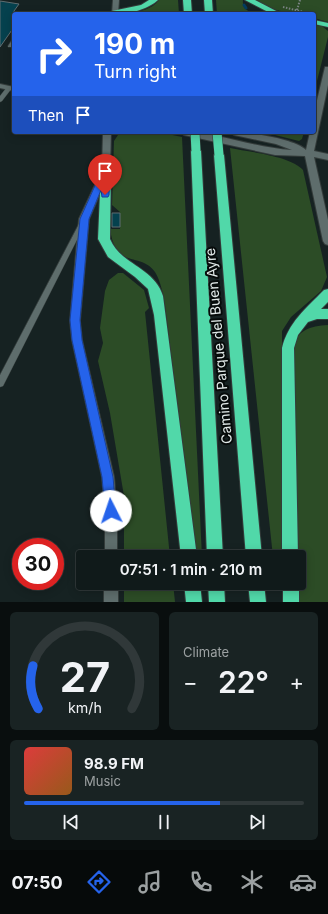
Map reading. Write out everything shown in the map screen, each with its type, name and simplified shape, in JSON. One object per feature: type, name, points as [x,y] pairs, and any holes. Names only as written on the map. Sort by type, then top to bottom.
[{"type":"highway","points":[[120,12],[144,7],[154,0]]},
{"type":"highway","points":[[187,0],[188,12]]},
{"type":"highway","points":[[208,0],[209,12]]},
{"type":"highway","points":[[249,0],[280,10]]},
{"type":"highway","points":[[316,22],[328,25]]},
{"type":"highway","name":"Camino Parque del Buen Ayre","points":[[195,134],[215,550]]},
{"type":"highway","name":"Camino Parque del Buen Ayre","points":[[217,134],[253,550]]},
{"type":"highway","points":[[106,170],[104,239],[107,249],[113,256],[148,281],[153,286],[156,294],[160,315],[188,550]]},
{"type":"highway","points":[[290,550],[288,348],[293,332],[328,294]]},
{"type":"highway","points":[[306,317],[317,314],[328,314]]},
{"type":"highway","points":[[193,590],[194,602]]},
{"type":"highway","points":[[216,590],[217,602]]},
{"type":"highway","points":[[257,590],[258,602]]},
{"type":"highway","points":[[291,590],[291,602]]},
{"type":"street","points":[[115,12],[116,0]]},
{"type":"street","points":[[316,122],[328,69]]},
{"type":"street","points":[[0,86],[12,88]]},
{"type":"street","points":[[107,134],[106,170],[84,219],[75,329],[108,477],[111,511],[111,550]]},
{"type":"street","points":[[193,134],[275,152],[309,153]]},
{"type":"street","points":[[244,134],[278,141],[309,153],[328,157]]},
{"type":"street","points":[[313,134],[309,153],[328,242]]},
{"type":"street","points":[[111,590],[111,602]]},
{"type":"lane","points":[[0,100],[12,88]]},
{"type":"lane","points":[[0,383],[84,219]]},
{"type":"path","points":[[297,10],[300,0]]},
{"type":"path","points":[[280,10],[297,10],[304,12]]},
{"type":"green space","points":[[159,0],[178,0],[179,12],[136,12],[149,8]]},
{"type":"green space","points":[[216,0],[243,0],[244,7],[250,12],[217,12]]},
{"type":"green space","points":[[254,0],[328,0],[328,22],[316,19],[316,12],[283,12]]},
{"type":"green space","points":[[316,25],[322,26],[328,31],[328,37],[316,85]]},
{"type":"green space","points":[[119,134],[168,134],[182,137],[202,550],[195,550],[162,288],[155,272],[149,266],[142,262],[123,256],[117,250],[113,242],[110,229],[120,229],[120,212],[112,205],[114,141]]},
{"type":"green space","points":[[271,134],[303,134],[302,139],[299,141]]},
{"type":"green space","points":[[230,148],[280,158],[297,165],[303,170],[327,277],[321,291],[291,317],[282,331],[283,550],[272,550]]},
{"type":"green space","points":[[118,273],[123,273],[144,290],[149,308],[145,312],[169,550],[124,550],[124,496],[110,413],[98,361],[103,343],[100,328],[105,291],[109,280]]},
{"type":"green space","points":[[328,325],[328,602],[297,602],[298,590],[306,590],[306,550],[296,550],[292,349],[297,337],[301,333],[315,326]]},
{"type":"green space","points":[[124,590],[174,590],[175,602],[124,602]]},
{"type":"building","points":[[0,1],[19,4],[14,12],[12,12],[12,30],[0,47]]},
{"type":"building","points":[[112,213],[120,213],[120,227],[112,227]]},
{"type":"route","points":[[105,195],[106,170],[84,219],[75,329],[108,477],[111,511]]}]
